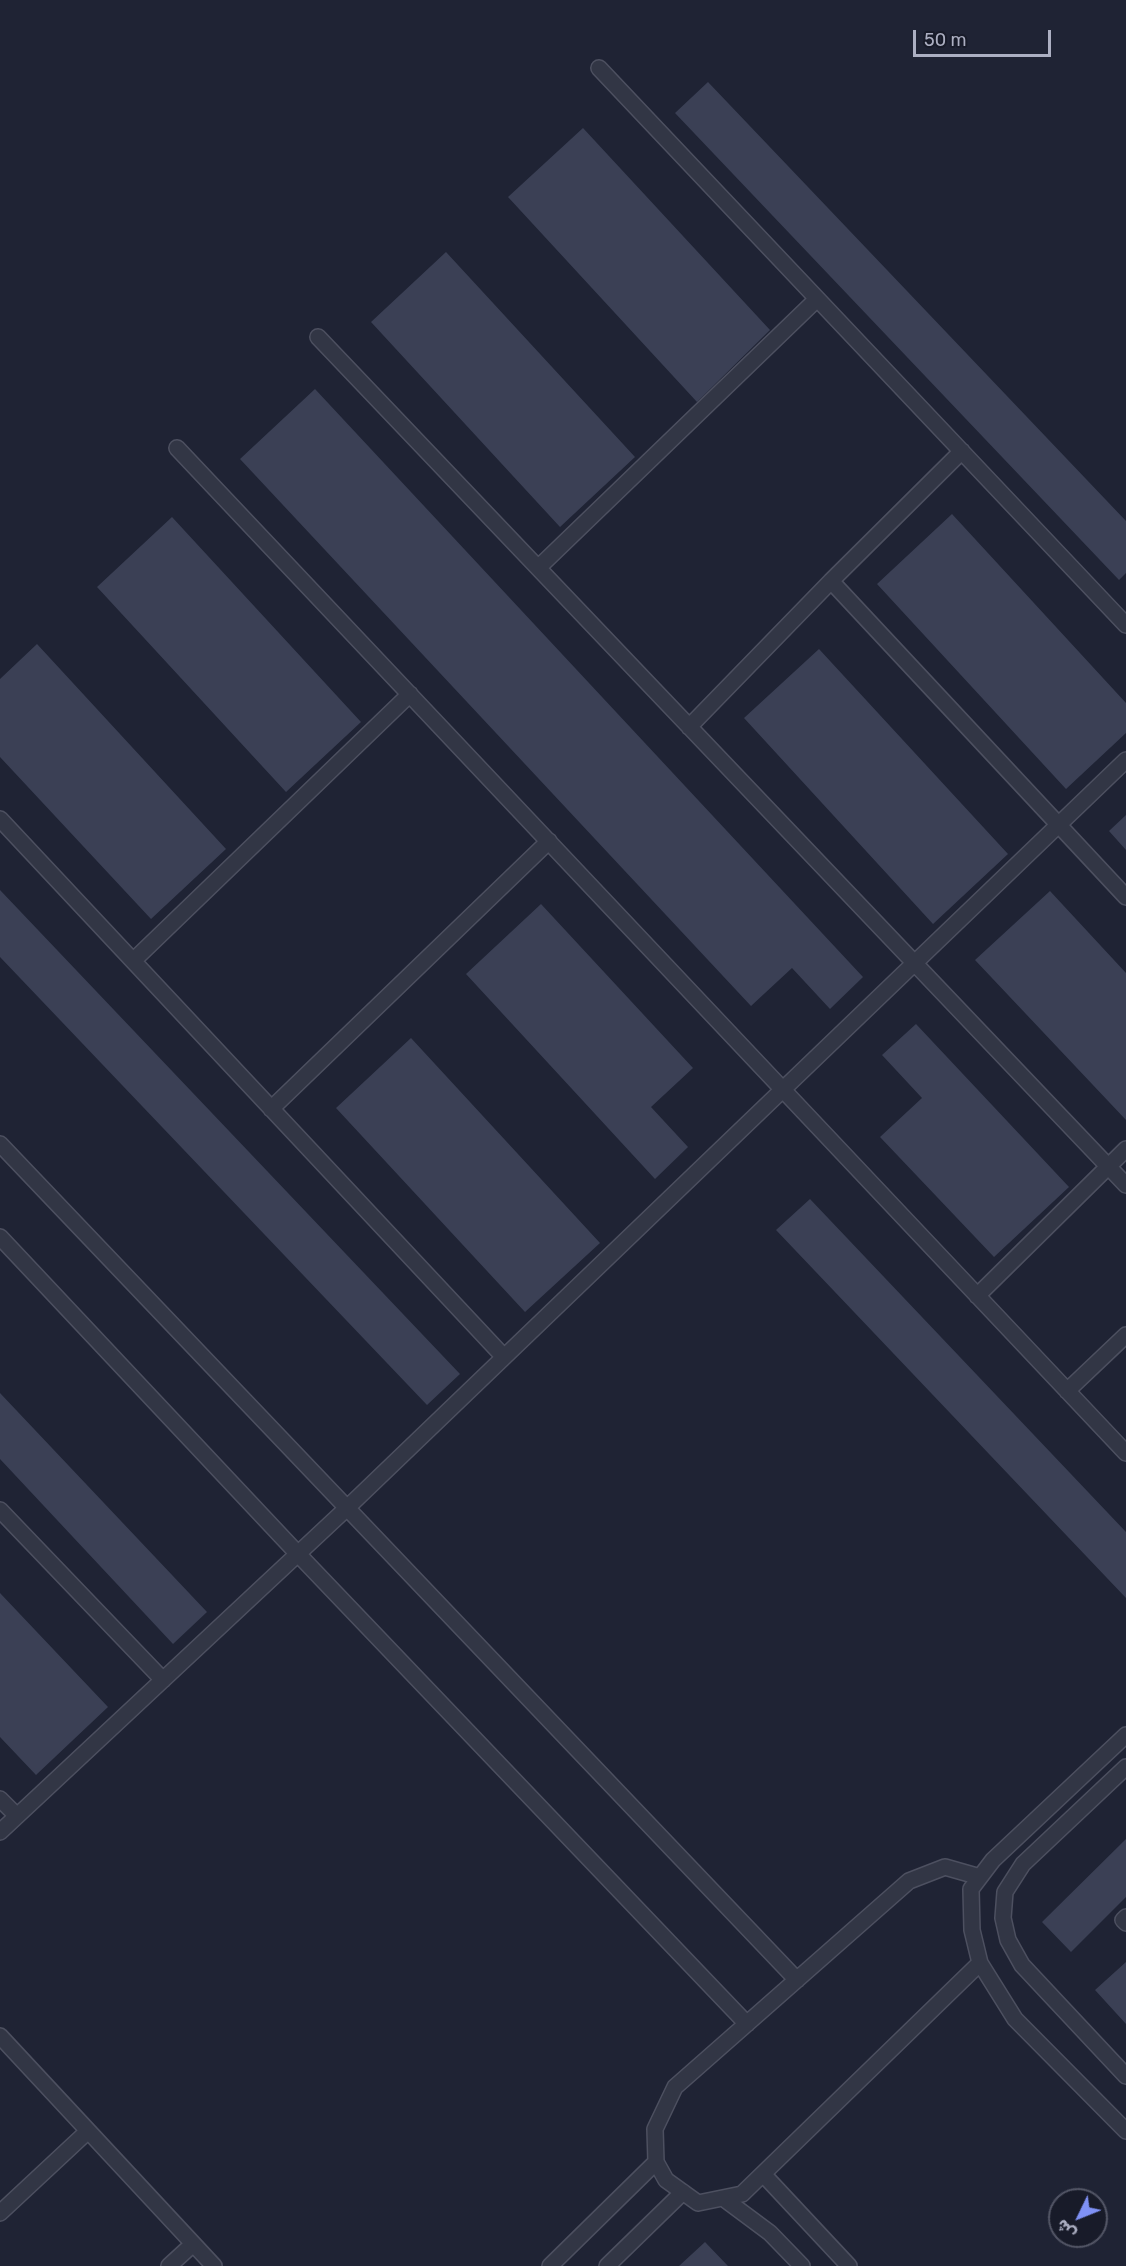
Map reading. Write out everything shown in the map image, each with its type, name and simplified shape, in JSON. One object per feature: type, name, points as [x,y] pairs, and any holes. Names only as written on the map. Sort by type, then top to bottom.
[{"type":"street","points":[[598,68],[1126,625]]},
{"type":"street","points":[[538,568],[817,299]]},
{"type":"street","points":[[318,337],[1126,1185]]},
{"type":"street","points":[[177,448],[1126,1453]]},
{"type":"street","points":[[689,727],[962,451]]},
{"type":"street","points":[[831,581],[1126,897]]},
{"type":"street","points":[[133,961],[410,694]]},
{"type":"street","points":[[0,1832],[347,1508],[1126,760]]},
{"type":"street","points":[[0,819],[504,1357]]},
{"type":"street","points":[[271,1109],[549,842]]},
{"type":"street","points":[[0,1144],[797,1980]]},
{"type":"street","points":[[977,1296],[1126,1149]]},
{"type":"street","points":[[0,1237],[298,1554],[747,2024]]},
{"type":"street","points":[[1067,1391],[1126,1335]]},
{"type":"street","points":[[0,1510],[163,1680]]},
{"type":"street","points":[[1126,1736],[993,1860],[971,1889],[972,1930],[981,1963],[1015,2019],[1126,2132]]},
{"type":"street","points":[[1126,1767],[1023,1864],[1005,1892],[1002,1918],[1008,1940],[1022,1965],[1126,2076]]},
{"type":"street","points":[[0,1799],[17,1816]]},
{"type":"street","points":[[980,1877],[945,1867],[909,1881],[675,2087],[655,2129],[656,2162],[666,2180],[698,2203],[742,2194],[981,1963]]},
{"type":"street","points":[[1126,1917],[1123,1920],[1126,1923]]},
{"type":"street","points":[[0,2036],[214,2266]]},
{"type":"street","points":[[0,2213],[88,2131]]},
{"type":"street","points":[[550,2266],[656,2162]]},
{"type":"street","points":[[763,2174],[849,2266]]},
{"type":"street","points":[[607,2266],[683,2192]]},
{"type":"street","points":[[723,2198],[770,2233],[801,2266]]},
{"type":"street","points":[[169,2266],[193,2244]]},
{"type":"building","points":[[708,82],[1126,521],[1126,573],[1119,580],[675,113]]},
{"type":"building","points":[[583,128],[770,330],[697,402],[508,197]]},
{"type":"building","points":[[446,252],[635,457],[560,527],[371,322]]},
{"type":"building","points":[[315,389],[863,977],[830,1009],[792,968],[751,1006],[240,459]]},
{"type":"building","points":[[952,514],[1126,703],[1126,733],[1066,789],[877,584]]},
{"type":"building","points":[[172,517],[361,722],[286,792],[97,587]]},
{"type":"building","points":[[37,644],[226,849],[151,919],[0,757],[0,679]]},
{"type":"building","points":[[819,649],[1008,854],[933,924],[744,718]]},
{"type":"building","points":[[1126,815],[1126,850],[1109,831]]},
{"type":"building","points":[[0,890],[460,1374],[427,1405],[0,957]]},
{"type":"building","points":[[1050,891],[1126,973],[1126,1120],[975,960]]},
{"type":"building","points":[[541,904],[693,1068],[651,1107],[688,1147],[655,1179],[466,974]]},
{"type":"building","points":[[916,1024],[1069,1187],[994,1257],[880,1137],[922,1098],[882,1055]]},
{"type":"building","points":[[411,1038],[600,1243],[525,1312],[336,1108]]},
{"type":"building","points":[[810,1199],[1126,1532],[1126,1598],[776,1230]]},
{"type":"building","points":[[0,1393],[207,1612],[173,1644],[0,1459]]},
{"type":"building","points":[[0,1593],[108,1707],[36,1775],[0,1737]]},
{"type":"building","points":[[1126,1839],[1126,1897],[1071,1952],[1042,1922]]},
{"type":"building","points":[[1126,1962],[1126,2024],[1095,1990]]},
{"type":"building","points":[[705,2242],[728,2266],[679,2266]]}]
